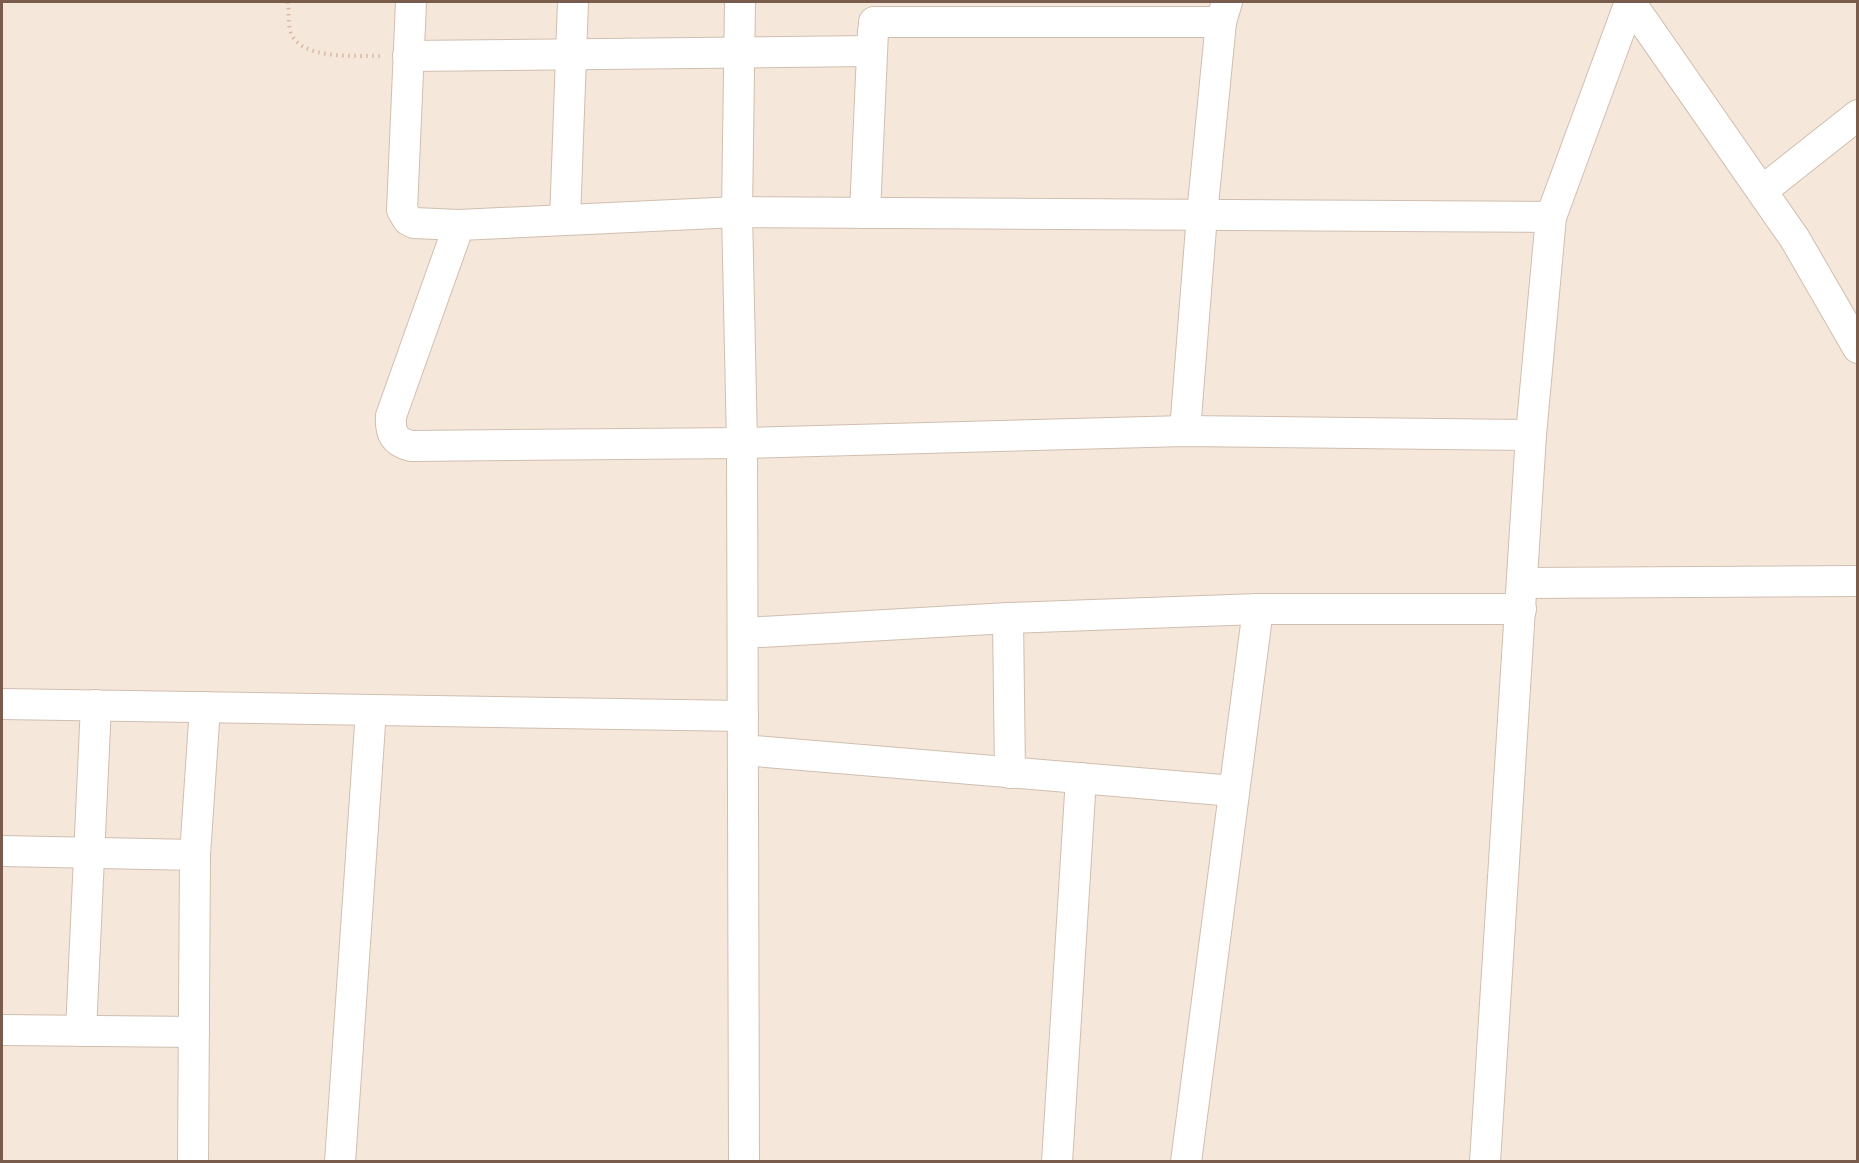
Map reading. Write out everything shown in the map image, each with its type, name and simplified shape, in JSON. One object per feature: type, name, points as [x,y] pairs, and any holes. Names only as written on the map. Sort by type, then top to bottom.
[{"type":"street","points":[[411,2],[402,210],[408,220],[414,223],[459,225],[737,212],[1551,217]]},
{"type":"street","points":[[565,220],[573,2]]},
{"type":"street","points":[[740,2],[737,212],[742,443],[744,1161]]},
{"type":"street","points":[[1630,2],[1763,190],[1820,279],[1857,348]]},
{"type":"street","points":[[1485,1161],[1531,435],[1551,217],[1630,2]]},
{"type":"street","points":[[408,57],[739,52],[874,25],[1224,12],[1202,214],[1185,431]]},
{"type":"street","points":[[865,213],[874,25]]},
{"type":"street","points":[[1763,190],[1857,115]]},
{"type":"street","points":[[459,225],[391,416],[390,429],[394,438],[402,444],[411,446],[742,443],[1185,431],[1531,435]]},
{"type":"street","points":[[743,633],[1008,618],[1258,609],[1857,581]]},
{"type":"street","points":[[1186,1161],[1258,609]]},
{"type":"street","points":[[1008,618],[1010,772]]},
{"type":"street","points":[[2,704],[743,716]]},
{"type":"street","points":[[81,1031],[96,705]]},
{"type":"street","points":[[193,1161],[195,855],[205,707]]},
{"type":"street","points":[[340,1161],[371,710]]},
{"type":"street","points":[[743,750],[1234,791]]},
{"type":"street","points":[[1057,1161],[1081,778]]},
{"type":"street","points":[[2,851],[195,855]]},
{"type":"street","points":[[2,1030],[194,1032]]},
{"type":"path","points":[[288,2],[290,32],[298,43],[307,49],[324,54],[408,57]]},
{"type":"shaded area","points":[[2,2],[1857,2],[1857,1161],[2,1161]]}]
